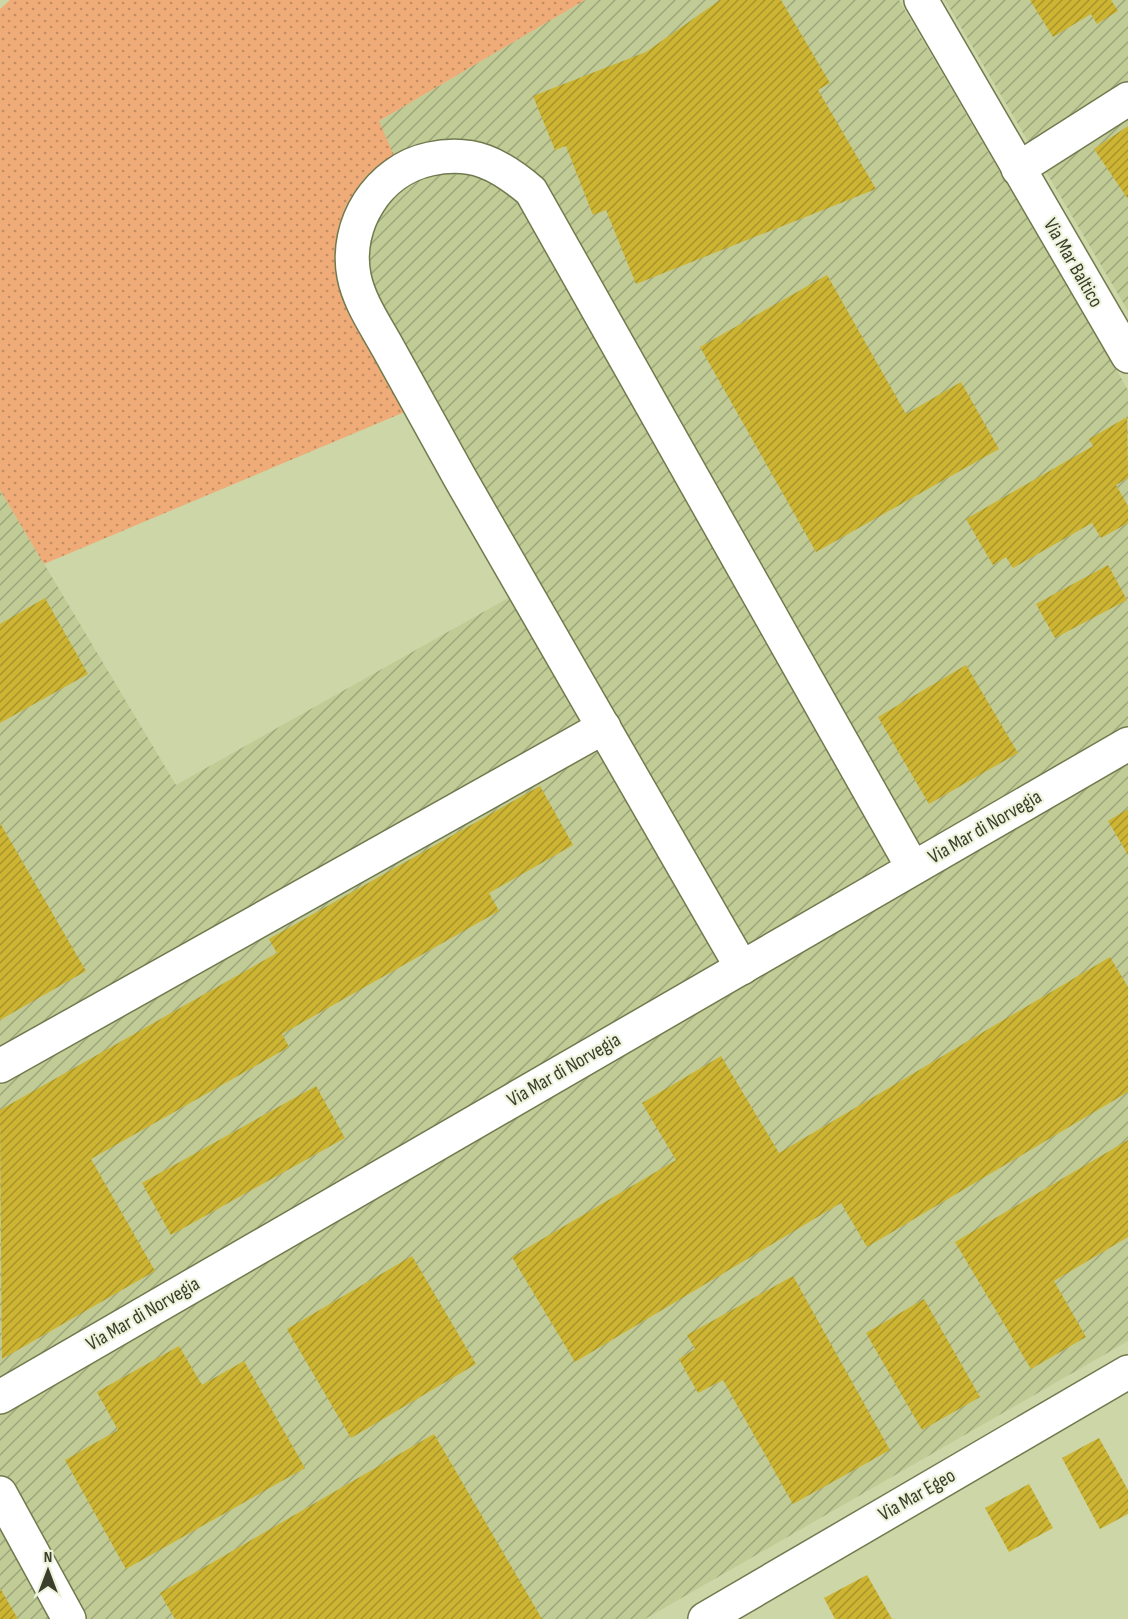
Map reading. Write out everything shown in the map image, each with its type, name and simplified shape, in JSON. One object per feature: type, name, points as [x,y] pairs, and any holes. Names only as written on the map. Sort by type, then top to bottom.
[{"type":"street","name":"Via Mar Baltico","points":[[921,0],[1128,356]]},
{"type":"street","points":[[1018,169],[1128,99]]},
{"type":"street","points":[[742,968],[435,435],[362,301],[354,277],[352,254],[355,232],[365,207],[381,186],[399,172],[420,161],[448,156],[477,158],[507,170],[531,191],[914,868]]},
{"type":"street","points":[[0,1066],[604,727]]},
{"type":"street","name":"Via Mar di Norvegia","points":[[0,1396],[1128,744]]},
{"type":"street","name":"Via Mar Egeo","points":[[705,1619],[1128,1372]]},
{"type":"street","points":[[0,1493],[69,1619]]},
{"type":"shaded area","points":[[10,0],[585,0],[379,121],[395,158],[367,175],[345,207],[335,254],[345,301],[407,411],[44,564],[0,490],[0,9]]},
{"type":"shaded area","points":[[585,0],[899,0],[1128,390],[1128,1341],[645,1619],[0,1619],[0,490],[176,785],[510,597],[345,301],[335,254],[345,207],[367,175],[379,121]]},
{"type":"shaded area","points":[[945,0],[1128,0],[1128,311]]},
{"type":"building","points":[[720,0],[781,0],[830,83],[818,90],[876,189],[636,284],[606,210],[593,215],[566,146],[555,150],[533,96],[646,52]]},
{"type":"building","points":[[1030,0],[1111,0],[1118,11],[1097,24],[1091,14],[1053,37]]},
{"type":"building","points":[[1128,126],[1128,199],[1094,149]]},
{"type":"building","points":[[827,275],[906,414],[961,382],[999,449],[816,552],[700,347]]},
{"type":"building","points":[[1127,417],[1128,478],[1116,485],[1128,506],[1128,523],[1101,538],[1092,523],[1013,568],[1006,557],[993,565],[966,519],[1093,446],[1089,439]]},
{"type":"building","points":[[1108,565],[1127,600],[1055,638],[1036,604]]},
{"type":"building","points":[[45,598],[88,674],[0,723],[0,624]]},
{"type":"building","points":[[966,665],[1018,753],[929,804],[878,717]]},
{"type":"building","points":[[540,786],[573,845],[489,893],[499,911],[282,1034],[289,1047],[91,1159],[155,1271],[2,1359],[0,1110],[277,953],[269,939]]},
{"type":"building","points":[[1128,809],[1128,855],[1108,821]]},
{"type":"building","points":[[0,823],[86,971],[0,1020]]},
{"type":"building","points":[[1110,957],[1128,987],[1128,1092],[867,1247],[841,1203],[575,1362],[512,1257],[676,1160],[642,1103],[721,1056],[779,1153]]},
{"type":"building","points":[[316,1086],[345,1138],[171,1235],[142,1183]]},
{"type":"building","points":[[1128,1140],[1128,1237],[1054,1281],[1086,1337],[1031,1369],[955,1242]]},
{"type":"building","points":[[412,1256],[476,1364],[351,1438],[287,1329]]},
{"type":"building","points":[[793,1276],[890,1450],[793,1504],[723,1380],[698,1393],[679,1359],[695,1349],[687,1335]]},
{"type":"building","points":[[924,1299],[980,1397],[922,1430],[866,1333]]},
{"type":"building","points":[[179,1346],[202,1385],[244,1361],[305,1468],[126,1569],[65,1460],[118,1430],[97,1392]]},
{"type":"building","points":[[434,1434],[542,1619],[175,1619],[160,1593]]},
{"type":"building","points":[[1099,1438],[1128,1490],[1128,1514],[1100,1529],[1062,1458]]},
{"type":"building","points":[[1029,1484],[1053,1528],[1009,1552],[985,1508]]},
{"type":"building","points":[[867,1575],[892,1619],[835,1619],[824,1598]]},
{"type":"building","points":[[0,1588],[18,1619],[0,1619]]}]
